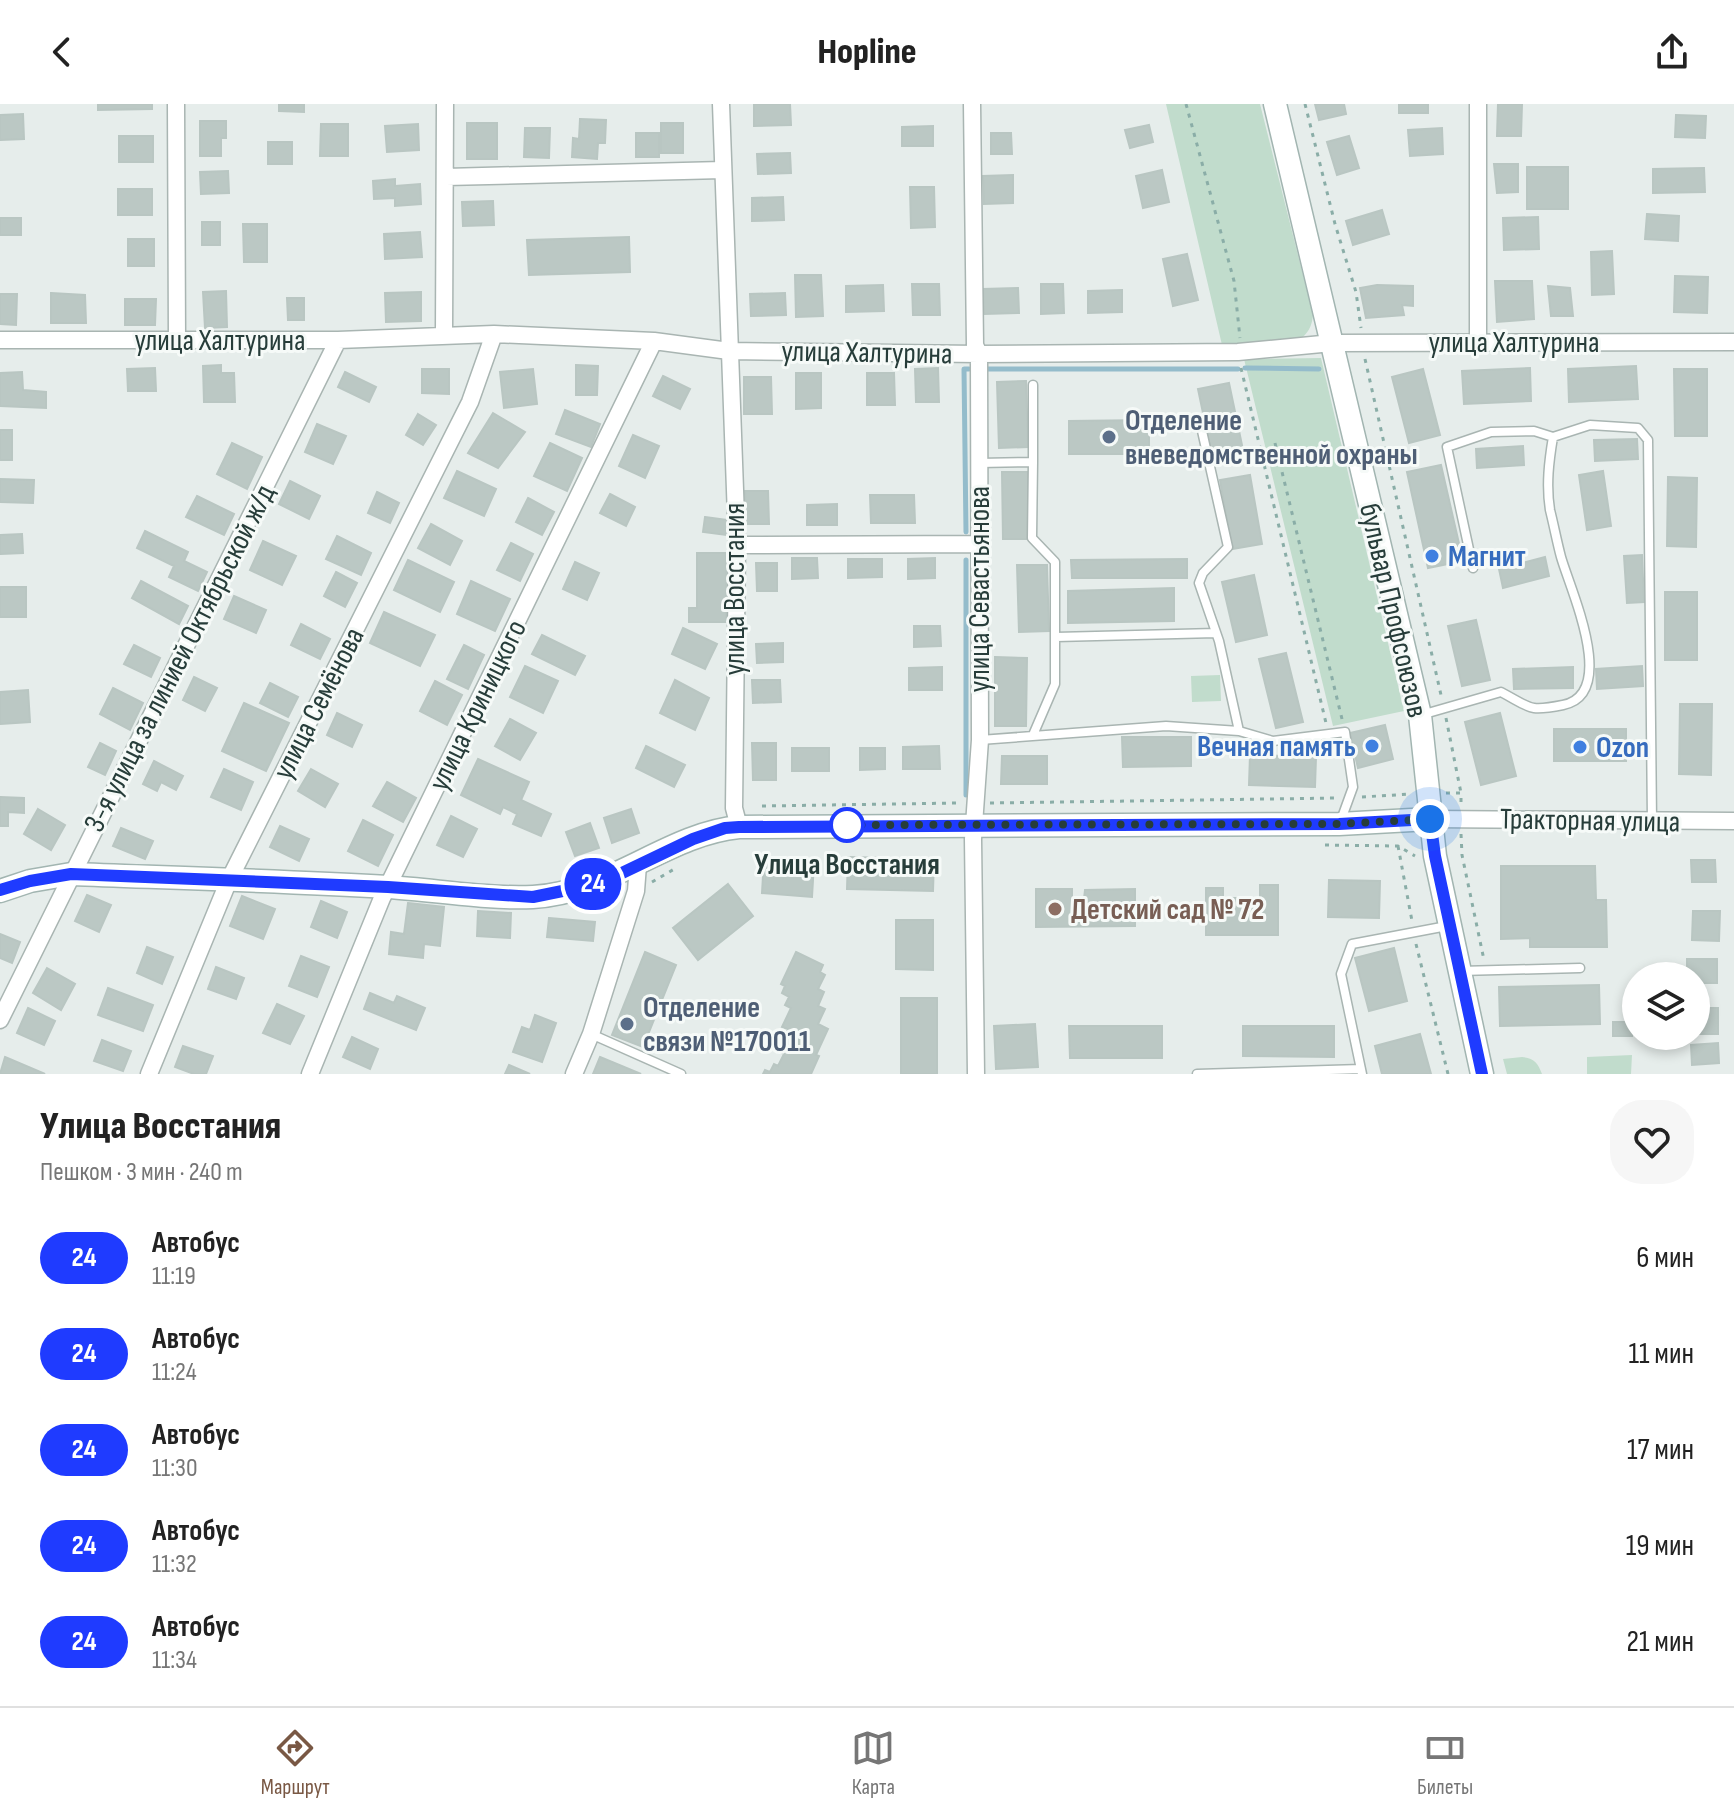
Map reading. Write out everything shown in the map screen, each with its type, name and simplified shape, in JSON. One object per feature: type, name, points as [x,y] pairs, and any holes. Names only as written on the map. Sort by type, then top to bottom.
[{"type":"main road","name":"бульвар Профсоюзов","points":[[1275,104],[1420,715],[1435,856],[1482,1074]]},
{"type":"main road","name":"Тракторная улица","points":[[0,891],[30,881],[71,874],[388,887],[533,897],[587,886],[725,828],[737,818],[974,826],[1339,824],[1430,819]]},
{"type":"street","points":[[176,104],[177,340]]},
{"type":"street","points":[[444,334],[445,104]]},
{"type":"street","points":[[721,104],[729,351]]},
{"type":"street","name":"улица Севастьянова","points":[[972,104],[975,345],[979,354],[980,740],[974,826],[976,1074]]},
{"type":"street","points":[[1478,104],[1478,342]]},
{"type":"street","points":[[446,177],[722,170]]},
{"type":"street","name":"улица Халтурина","points":[[0,340],[338,340],[494,334],[654,341],[729,351],[979,354],[1238,352],[1332,343],[1734,342]]},
{"type":"street","name":"улица Семёнова","points":[[149,1074],[229,880],[470,402],[494,334]]},
{"type":"street","name":"3-я улица за линией Октябрьской ж/д","points":[[0,1020],[338,340]]},
{"type":"street","name":"улица Криницкого","points":[[310,1074],[388,887],[654,341]]},
{"type":"street","name":"улица Восстания","points":[[729,351],[737,545],[737,818]]},
{"type":"street","points":[[737,545],[978,544]]},
{"type":"street","name":"Тракторная улица","points":[[1430,819],[1734,821]]},
{"type":"street","points":[[574,1074],[591,1034],[636,891],[638,865]]},
{"type":"lane","points":[[1033,385],[1032,538],[1055,562],[1056,637],[1055,684],[1033,735]]},
{"type":"lane","points":[[1200,422],[1228,547],[1209,566],[1199,583],[1216,633],[1239,731]]},
{"type":"lane","points":[[1473,568],[1447,447],[1491,432],[1534,431],[1553,437],[1590,425],[1638,428],[1648,440],[1652,821]]},
{"type":"lane","points":[[1420,715],[1501,692],[1534,710],[1573,703],[1584,690],[1589,653],[1586,629],[1561,558],[1548,491],[1553,437]]},
{"type":"lane","points":[[979,463],[1033,462]]},
{"type":"lane","points":[[1056,637],[1216,633]]},
{"type":"lane","points":[[980,740],[1166,726],[1239,731],[1273,741],[1345,732],[1353,787],[1339,824]]},
{"type":"lane","points":[[1197,1074],[1362,1071],[1341,974],[1352,944],[1450,926]]},
{"type":"lane","points":[[1459,971],[1580,968]]},
{"type":"lane","points":[[591,1034],[681,1074]]},
{"type":"path","points":[[1186,104],[1234,281],[1240,329],[1238,352],[1329,733]]},
{"type":"path","points":[[1305,104],[1335,224],[1356,292],[1365,366],[1444,708],[1461,793],[1462,855],[1486,970]]},
{"type":"path","points":[[1275,443],[1345,732]]},
{"type":"path","points":[[737,818],[782,805],[1349,798],[1461,793]]},
{"type":"path","points":[[1398,846],[1414,934],[1448,1074]]},
{"type":"green space","points":[[1166,104],[1260,104],[1313,315],[1309,329],[1299,340],[1222,345]]},
{"type":"green space","points":[[1321,358],[1404,711],[1333,726],[1244,359]]},
{"type":"green space","points":[[1220,675],[1221,701],[1192,702],[1191,676]]},
{"type":"green space","points":[[1632,1055],[1631,1074],[1587,1074],[1587,1057]]},
{"type":"green space","points":[[1522,1057],[1535,1062],[1542,1074],[1507,1074],[1503,1059]]},
{"type":"building","points":[[98,104],[152,104],[152,109],[98,110]]},
{"type":"building","points":[[279,104],[304,104],[304,112],[279,111]]},
{"type":"building","points":[[754,104],[790,104],[791,125],[754,126]]},
{"type":"building","points":[[1315,104],[1344,104],[1346,114],[1319,120]]},
{"type":"building","points":[[1399,104],[1428,104],[1428,113],[1399,113]]},
{"type":"building","points":[[1498,104],[1522,104],[1521,136],[1497,136]]},
{"type":"building","points":[[23,114],[24,139],[0,140],[0,115]]},
{"type":"building","points":[[1676,115],[1706,116],[1705,138],[1675,137]]},
{"type":"building","points":[[580,119],[606,120],[605,143],[598,143],[597,159],[572,157],[573,138],[579,139]]},
{"type":"building","points":[[200,121],[226,121],[226,138],[221,138],[221,156],[200,156]]},
{"type":"building","points":[[467,123],[497,123],[497,159],[467,159]]},
{"type":"building","points":[[661,123],[683,123],[683,153],[661,153]]},
{"type":"building","points":[[321,124],[348,124],[348,156],[320,156]]},
{"type":"building","points":[[418,124],[419,150],[387,152],[385,126]]},
{"type":"building","points":[[1149,125],[1153,142],[1130,148],[1125,130]]},
{"type":"building","points":[[933,126],[933,146],[902,146],[902,127]]},
{"type":"building","points":[[525,128],[550,128],[549,158],[524,157]]},
{"type":"building","points":[[1442,128],[1443,154],[1410,156],[1408,130]]},
{"type":"building","points":[[636,133],[659,133],[659,157],[636,157]]},
{"type":"building","points":[[991,133],[1011,133],[1012,154],[991,154]]},
{"type":"building","points":[[119,136],[153,136],[153,162],[119,162]]},
{"type":"building","points":[[1349,136],[1359,168],[1337,175],[1327,142]]},
{"type":"building","points":[[268,142],[292,142],[292,164],[268,164]]},
{"type":"building","points":[[790,153],[791,173],[758,174],[757,154]]},
{"type":"building","points":[[1494,164],[1518,164],[1518,192],[1497,193]]},
{"type":"building","points":[[1527,167],[1568,167],[1568,209],[1527,209]]},
{"type":"building","points":[[1704,168],[1705,192],[1653,193],[1653,169]]},
{"type":"building","points":[[1162,170],[1169,202],[1143,208],[1136,176]]},
{"type":"building","points":[[228,171],[229,193],[201,194],[200,172]]},
{"type":"building","points":[[1013,175],[1013,203],[984,204],[983,176]]},
{"type":"building","points":[[395,179],[395,186],[420,184],[421,204],[395,206],[395,198],[374,199],[373,181]]},
{"type":"building","points":[[910,187],[934,187],[935,227],[911,228]]},
{"type":"building","points":[[118,189],[152,189],[152,215],[118,215]]},
{"type":"building","points":[[783,197],[784,220],[752,221],[752,198]]},
{"type":"building","points":[[493,201],[494,225],[463,226],[462,202]]},
{"type":"building","points":[[1382,210],[1389,234],[1353,245],[1346,221]]},
{"type":"building","points":[[1647,214],[1679,216],[1678,241],[1645,239]]},
{"type":"building","points":[[1538,217],[1539,249],[1504,250],[1503,218]]},
{"type":"building","points":[[0,218],[21,218],[21,235],[0,235]]},
{"type":"building","points":[[202,222],[220,222],[220,245],[202,245]]},
{"type":"building","points":[[243,224],[267,224],[267,262],[244,262]]},
{"type":"building","points":[[420,232],[422,257],[385,259],[384,234]]},
{"type":"building","points":[[629,237],[630,272],[529,275],[527,240]]},
{"type":"building","points":[[128,239],[154,239],[154,266],[128,266]]},
{"type":"building","points":[[1612,251],[1614,294],[1592,295],[1591,252]]},
{"type":"building","points":[[1187,254],[1198,300],[1173,306],[1163,259]]},
{"type":"building","points":[[795,275],[821,275],[823,316],[796,317]]},
{"type":"building","points":[[1675,276],[1708,277],[1707,313],[1674,312]]},
{"type":"building","points":[[1495,281],[1532,281],[1534,319],[1497,322]]},
{"type":"building","points":[[912,284],[939,284],[940,315],[913,315]]},
{"type":"building","points":[[1041,284],[1063,284],[1064,313],[1041,314]]},
{"type":"building","points":[[883,285],[884,311],[846,312],[846,286]]},
{"type":"building","points":[[1413,286],[1413,306],[1402,305],[1404,315],[1366,318],[1360,288]]},
{"type":"building","points":[[1548,286],[1570,288],[1573,316],[1551,316]]},
{"type":"building","points":[[1018,288],[1019,313],[984,314],[983,289]]},
{"type":"building","points":[[1122,290],[1122,312],[1088,313],[1088,291]]},
{"type":"building","points":[[226,291],[227,327],[205,328],[203,292]]},
{"type":"building","points":[[421,292],[421,321],[386,322],[385,293]]},
{"type":"building","points":[[51,293],[85,295],[86,323],[51,323]]},
{"type":"building","points":[[785,293],[786,315],[751,316],[750,294]]},
{"type":"building","points":[[0,294],[17,294],[16,325],[0,324]]},
{"type":"building","points":[[287,298],[304,298],[304,320],[288,320]]},
{"type":"building","points":[[125,299],[156,299],[155,325],[125,325]]},
{"type":"building","points":[[221,365],[221,373],[234,373],[235,402],[204,402],[203,366]]},
{"type":"building","points":[[576,365],[598,366],[597,395],[576,395]]},
{"type":"building","points":[[1636,366],[1638,399],[1569,402],[1568,369]]},
{"type":"building","points":[[155,368],[156,391],[128,391],[127,369]]},
{"type":"building","points":[[938,368],[939,402],[916,402],[915,369]]},
{"type":"building","points":[[1530,368],[1531,401],[1464,404],[1462,371]]},
{"type":"building","points":[[422,369],[449,369],[449,394],[422,393]]},
{"type":"building","points":[[533,369],[537,404],[504,408],[500,372]]},
{"type":"building","points":[[1423,369],[1440,435],[1409,443],[1392,377]]},
{"type":"building","points":[[1674,369],[1707,369],[1707,436],[1675,436]]},
{"type":"building","points":[[22,372],[23,390],[46,392],[46,408],[0,406],[0,373]]},
{"type":"building","points":[[345,372],[376,387],[369,402],[338,387]]},
{"type":"building","points":[[796,373],[821,373],[821,408],[796,409]]},
{"type":"building","points":[[867,373],[894,373],[895,405],[867,405]]},
{"type":"building","points":[[663,376],[690,389],[680,409],[653,396]]},
{"type":"building","points":[[744,377],[771,377],[772,414],[744,414]]},
{"type":"building","points":[[1026,381],[1028,447],[999,448],[997,382]]},
{"type":"building","points":[[1229,383],[1243,450],[1212,456],[1198,389]]},
{"type":"building","points":[[565,410],[600,424],[591,447],[556,434]]},
{"type":"building","points":[[493,413],[525,432],[498,468],[468,453]]},
{"type":"building","points":[[418,414],[436,425],[423,445],[406,435]]},
{"type":"building","name":"Отделение вневедомственной охраны","points":[[1149,420],[1149,454],[1069,454],[1069,421]]},
{"type":"building","points":[[317,424],[346,436],[333,464],[305,452]]},
{"type":"building","points":[[0,430],[12,430],[12,460],[0,460]]},
{"type":"building","points":[[633,435],[659,446],[645,478],[619,466]]},
{"type":"building","points":[[1637,439],[1638,459],[1595,461],[1594,440]]},
{"type":"building","points":[[232,443],[262,457],[247,489],[217,474]]},
{"type":"building","points":[[550,443],[582,458],[567,491],[534,476]]},
{"type":"building","points":[[1523,446],[1524,465],[1477,468],[1476,449]]},
{"type":"building","points":[[1441,465],[1463,561],[1428,568],[1407,472]]},
{"type":"building","points":[[457,471],[496,489],[484,516],[444,498]]},
{"type":"building","points":[[1603,471],[1611,526],[1587,530],[1579,475]]},
{"type":"building","points":[[1002,472],[1028,472],[1030,539],[1003,539]]},
{"type":"building","points":[[1250,475],[1262,544],[1232,549],[1220,480]]},
{"type":"building","points":[[1668,477],[1697,478],[1696,547],[1667,546]]},
{"type":"building","points":[[0,479],[34,480],[33,503],[0,502]]},
{"type":"building","points":[[290,481],[320,496],[309,519],[279,504]]},
{"type":"building","points":[[745,491],[768,491],[769,524],[746,524]]},
{"type":"building","points":[[377,492],[399,503],[390,523],[368,513]]},
{"type":"building","points":[[610,494],[635,507],[626,526],[600,513]]},
{"type":"building","points":[[870,495],[914,495],[915,523],[871,523]]},
{"type":"building","points":[[197,496],[234,514],[224,535],[186,517]]},
{"type":"building","points":[[528,498],[554,512],[542,535],[516,522]]},
{"type":"building","points":[[837,504],[837,525],[807,525],[807,505]]},
{"type":"building","points":[[705,517],[728,520],[726,535],[703,532]]},
{"type":"building","points":[[431,524],[462,541],[450,565],[418,548]]},
{"type":"building","points":[[145,531],[188,552],[184,561],[207,572],[198,591],[169,577],[174,566],[137,548]]},
{"type":"building","points":[[22,534],[23,553],[0,554],[0,535]]},
{"type":"building","points":[[337,536],[371,553],[361,575],[326,559]]},
{"type":"building","points":[[263,541],[296,556],[282,585],[250,570]]},
{"type":"building","points":[[511,543],[533,554],[520,581],[497,570]]},
{"type":"building","points":[[697,553],[726,553],[726,622],[689,622],[689,608],[697,608]]},
{"type":"building","points":[[1642,555],[1644,602],[1627,603],[1624,556]]},
{"type":"building","points":[[1545,557],[1549,576],[1503,588],[1499,569]]},
{"type":"building","points":[[792,558],[817,558],[818,578],[792,579]]},
{"type":"building","points":[[935,558],[935,578],[908,579],[908,559]]},
{"type":"building","points":[[848,559],[882,559],[882,577],[848,578]]},
{"type":"building","points":[[1187,559],[1187,578],[1072,578],[1071,560]]},
{"type":"building","points":[[408,560],[454,582],[440,612],[394,590]]},
{"type":"building","points":[[575,562],[599,573],[587,600],[563,589]]},
{"type":"building","points":[[756,563],[777,563],[777,591],[757,591]]},
{"type":"building","points":[[1017,565],[1047,565],[1049,631],[1019,632]]},
{"type":"building","points":[[336,572],[357,583],[345,607],[324,596]]},
{"type":"building","points":[[1254,575],[1267,635],[1236,642],[1222,582]]},
{"type":"building","points":[[141,581],[188,606],[179,624],[132,598]]},
{"type":"building","points":[[471,581],[510,599],[495,631],[457,614]]},
{"type":"building","points":[[0,587],[26,587],[26,617],[0,617]]},
{"type":"building","points":[[1174,588],[1174,621],[1068,623],[1068,591]]},
{"type":"building","points":[[1665,592],[1697,592],[1697,660],[1665,660]]},
{"type":"building","points":[[234,596],[266,610],[256,633],[224,619]]},
{"type":"building","points":[[384,612],[435,635],[420,666],[370,643]]},
{"type":"building","points":[[1476,620],[1490,680],[1462,686],[1448,626]]},
{"type":"building","points":[[301,624],[330,639],[320,659],[291,645]]},
{"type":"building","points":[[914,626],[940,626],[941,646],[914,647]]},
{"type":"building","points":[[683,628],[717,644],[705,669],[672,654]]},
{"type":"building","points":[[542,635],[585,656],[575,675],[532,654]]},
{"type":"building","points":[[783,643],[783,662],[757,663],[756,644]]},
{"type":"building","points":[[134,645],[160,658],[151,677],[124,664]]},
{"type":"building","points":[[464,645],[484,655],[468,689],[447,679]]},
{"type":"building","points":[[1286,653],[1303,722],[1276,728],[1259,659]]},
{"type":"building","points":[[995,657],[1027,658],[1026,726],[995,726]]},
{"type":"building","points":[[525,666],[558,681],[543,713],[510,697]]},
{"type":"building","points":[[1642,666],[1643,686],[1597,689],[1596,669]]},
{"type":"building","points":[[942,667],[942,690],[909,690],[909,668]]},
{"type":"building","points":[[1573,667],[1573,688],[1514,689],[1513,669]]},
{"type":"building","points":[[194,677],[217,688],[205,711],[183,700]]},
{"type":"building","points":[[675,680],[709,698],[695,730],[660,713]]},
{"type":"building","points":[[752,680],[780,680],[781,702],[753,703]]},
{"type":"building","points":[[435,681],[462,695],[447,725],[420,711]]},
{"type":"building","points":[[270,683],[298,697],[288,717],[260,703]]},
{"type":"building","points":[[113,688],[143,703],[130,730],[100,714]]},
{"type":"building","points":[[28,690],[30,722],[0,724],[0,692]]},
{"type":"building","points":[[244,703],[289,723],[266,771],[222,751]]},
{"type":"building","points":[[1680,704],[1712,704],[1711,775],[1679,774]]},
{"type":"building","points":[[337,713],[362,725],[352,747],[327,735]]},
{"type":"building","points":[[1500,713],[1516,776],[1481,785],[1465,722]]},
{"type":"building","points":[[510,719],[536,733],[520,760],[495,746]]},
{"type":"building","name":"Вечная память","points":[[1385,725],[1393,759],[1358,768],[1350,733]]},
{"type":"building","points":[[1554,729],[1626,729],[1626,761],[1554,761]]},
{"type":"building","points":[[1122,737],[1191,737],[1191,766],[1123,767]]},
{"type":"building","points":[[100,743],[116,751],[105,775],[88,767]]},
{"type":"building","points":[[752,743],[776,743],[776,780],[753,780]]},
{"type":"building","points":[[646,746],[685,765],[674,787],[636,768]]},
{"type":"building","points":[[939,746],[940,769],[903,769],[903,747]]},
{"type":"building","points":[[792,748],[829,748],[829,771],[792,771]]},
{"type":"building","points":[[860,748],[885,748],[885,769],[860,770]]},
{"type":"building","points":[[1250,755],[1316,757],[1315,787],[1249,785]]},
{"type":"building","points":[[1002,756],[1047,756],[1047,784],[1001,784]]},
{"type":"building","points":[[478,759],[529,782],[521,800],[551,814],[541,836],[513,824],[517,814],[503,807],[500,814],[461,795]]},
{"type":"building","points":[[154,761],[183,776],[176,790],[161,782],[157,791],[143,784]]},
{"type":"building","points":[[224,769],[253,782],[241,810],[211,797]]},
{"type":"building","points":[[311,769],[338,784],[325,807],[298,791]]},
{"type":"building","points":[[387,782],[416,798],[403,822],[373,806]]},
{"type":"building","points":[[0,797],[24,798],[24,813],[8,812],[8,826],[0,826]]},
{"type":"building","points":[[38,809],[65,825],[51,850],[24,834]]},
{"type":"building","points":[[631,809],[639,833],[612,843],[604,818]]},
{"type":"building","points":[[451,816],[477,829],[463,857],[437,845]]},
{"type":"building","points":[[363,820],[393,835],[378,866],[348,851]]},
{"type":"building","points":[[590,823],[599,848],[575,856],[566,832]]},
{"type":"building","points":[[280,826],[309,839],[299,861],[270,847]]},
{"type":"building","points":[[121,828],[153,841],[145,859],[113,846]]},
{"type":"building","points":[[848,857],[934,859],[933,891],[847,889]]},
{"type":"building","points":[[764,859],[814,863],[812,897],[762,893]]},
{"type":"building","points":[[1691,860],[1715,860],[1716,882],[1692,882]]},
{"type":"building","points":[[1501,866],[1595,866],[1596,900],[1606,900],[1607,947],[1530,947],[1530,938],[1501,939]]},
{"type":"building","points":[[1329,880],[1380,881],[1379,918],[1328,917]]},
{"type":"building","points":[[728,884],[753,916],[698,960],[673,928]]},
{"type":"building","points":[[1260,885],[1278,885],[1278,935],[1206,935],[1206,888],[1223,888],[1223,898],[1260,898]]},
{"type":"building","points":[[1036,889],[1072,889],[1072,899],[1084,899],[1085,890],[1135,889],[1135,926],[1036,927]]},
{"type":"building","points":[[87,895],[111,905],[99,932],[75,921]]},
{"type":"building","points":[[242,896],[275,909],[263,939],[230,926]]},
{"type":"building","points":[[321,901],[347,912],[337,938],[311,927]]},
{"type":"building","points":[[408,903],[444,907],[440,946],[424,944],[423,958],[389,954],[391,932],[404,934]]},
{"type":"building","points":[[478,911],[511,913],[510,938],[477,936]]},
{"type":"building","points":[[1693,911],[1720,911],[1719,941],[1692,940]]},
{"type":"building","points":[[549,918],[595,922],[593,941],[547,937]]},
{"type":"building","points":[[896,920],[933,920],[933,970],[896,969]]},
{"type":"building","points":[[0,934],[20,942],[12,963],[0,958]]},
{"type":"building","points":[[147,947],[173,957],[162,984],[137,973]]},
{"type":"building","points":[[1394,948],[1407,1001],[1369,1011],[1355,958]]},
{"type":"building","points":[[645,952],[676,965],[643,1047],[612,1035]]},
{"type":"building","points":[[796,952],[823,965],[820,972],[825,975],[818,989],[824,992],[818,1006],[825,1009],[818,1024],[828,1029],[811,1074],[763,1074],[765,1070],[770,1072],[774,1064],[778,1066],[784,1054],[778,1051],[782,1042],[786,1044],[789,1038],[784,1036],[788,1029],[782,1027],[791,1008],[785,1005],[789,997],[782,993],[785,986],[781,984]]},
{"type":"building","points":[[301,956],[329,967],[317,997],[289,986]]},
{"type":"building","points":[[1687,959],[1717,959],[1717,983],[1710,983],[1710,962],[1687,962]]},
{"type":"building","points":[[216,967],[244,978],[236,999],[208,989]]},
{"type":"building","points":[[47,968],[75,984],[61,1010],[33,993]]},
{"type":"building","points":[[1599,985],[1600,1024],[1500,1026],[1499,987]]},
{"type":"building","points":[[108,988],[153,1005],[143,1031],[98,1015]]},
{"type":"building","points":[[370,993],[394,1003],[397,996],[425,1008],[416,1030],[364,1009]]},
{"type":"building","points":[[901,998],[937,998],[937,1074],[901,1074]]},
{"type":"building","points":[[277,1004],[304,1016],[290,1044],[263,1033]]},
{"type":"building","points":[[28,1008],[55,1021],[44,1045],[17,1033]]},
{"type":"building","points":[[1710,1008],[1718,1008],[1718,1034],[1710,1034]]},
{"type":"building","points":[[535,1015],[556,1023],[542,1062],[513,1052],[522,1027],[530,1030]]},
{"type":"building","points":[[1613,1022],[1622,1022],[1622,1036],[1613,1036]]},
{"type":"building","points":[[1035,1024],[1038,1067],[996,1069],[994,1026]]},
{"type":"building","points":[[1069,1026],[1162,1026],[1162,1058],[1070,1058]]},
{"type":"building","points":[[1243,1026],[1334,1026],[1334,1057],[1243,1056]]},
{"type":"building","points":[[1420,1034],[1431,1074],[1382,1074],[1375,1046]]},
{"type":"building","points":[[352,1037],[378,1049],[370,1069],[343,1057]]},
{"type":"building","points":[[102,1040],[131,1051],[123,1071],[94,1061]]},
{"type":"building","points":[[1718,1043],[1719,1063],[1692,1065],[1691,1050],[1710,1050],[1710,1044]]},
{"type":"building","points":[[183,1046],[213,1056],[206,1074],[194,1074],[175,1067]]},
{"type":"building","points":[[5,1057],[45,1074],[0,1074]]},
{"type":"building","points":[[600,1057],[641,1074],[593,1074]]},
{"type":"building","points":[[509,1065],[530,1074],[505,1074]]},
{"type":"waterway","points":[[1245,368],[1319,369]]},
{"type":"waterway","points":[[966,532],[964,369],[969,369]]},
{"type":"waterway","points":[[986,369],[1238,369]]},
{"type":"waterway","points":[[966,560],[966,795]]},
{"type":"bus line","name":"24","points":[[0,890],[71,874],[388,887],[533,897],[587,886],[725,828],[788,825],[1339,824],[1430,819],[1435,856],[1482,1074]]},
{"type":"place","name":"Отделение вневедомственной охраны","points":[[1109,437]]},
{"type":"place","name":"Магнит","points":[[1432,556]]},
{"type":"place","name":"Вечная память","points":[[1372,746]]},
{"type":"place","name":"Ozon","points":[[1580,747]]},
{"type":"place","name":"Улица Восстания","points":[[847,825]]},
{"type":"place","name":"Детский сад № 72","points":[[1055,909]]},
{"type":"place","name":"Отделение связи №170011","points":[[627,1024]]},
{"type":"route","points":[[847,825],[1339,824],[1430,819]]}]
